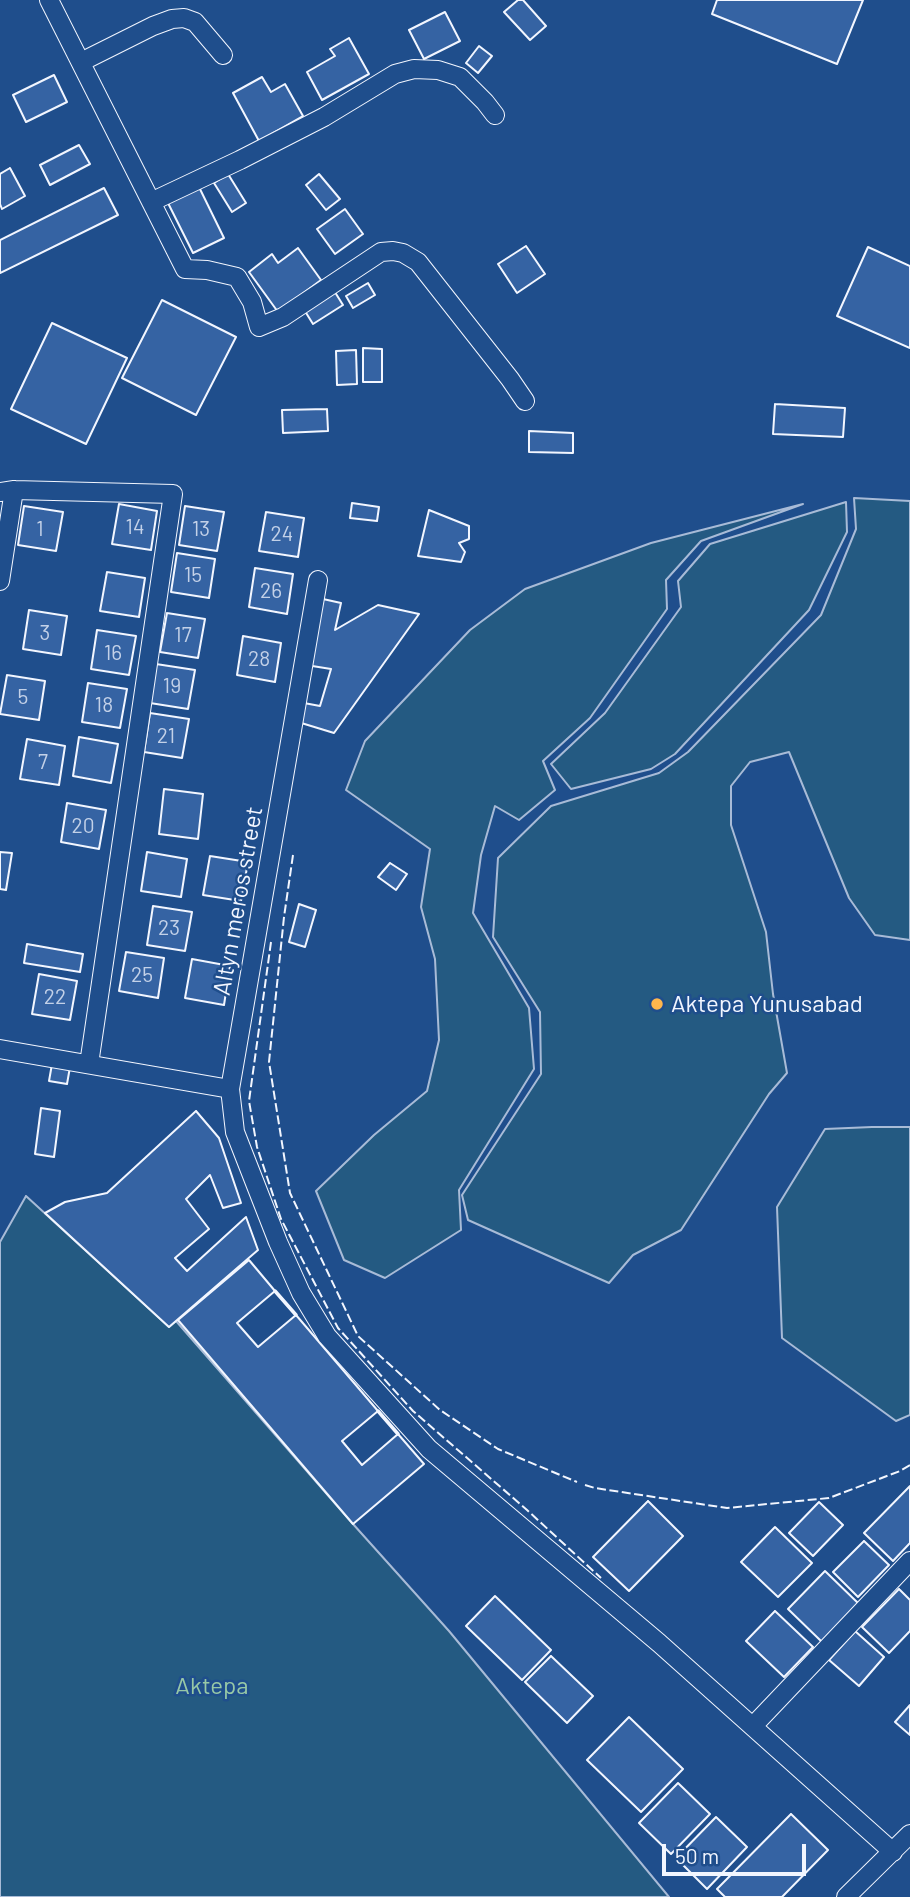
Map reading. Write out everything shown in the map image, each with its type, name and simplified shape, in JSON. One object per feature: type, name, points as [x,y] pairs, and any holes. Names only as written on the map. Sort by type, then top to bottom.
[{"type":"street","points":[[51,1],[185,269],[207,270],[237,277],[252,302],[260,327],[283,317],[381,252],[393,250],[403,253],[418,262],[525,401]]},
{"type":"street","points":[[81,62],[153,26],[184,18],[195,22],[223,55]]},
{"type":"street","points":[[150,202],[324,117],[395,74],[414,69],[438,70],[460,77],[495,115]]},
{"type":"street","points":[[0,581],[7,491],[173,494],[89,1065]]},
{"type":"street","name":"Altyn meros street","points":[[318,580],[230,1088],[235,1132],[278,1242],[302,1293],[327,1336],[429,1449],[659,1643],[893,1852]]},
{"type":"street","points":[[0,1049],[230,1088]]},
{"type":"street","points":[[753,1726],[910,1561]]},
{"type":"street","points":[[846,1897],[910,1834]]},
{"type":"green space","points":[[854,498],[910,501],[910,940],[875,935],[849,898],[789,752],[750,762],[731,786],[731,825],[766,932],[773,994],[787,1073],[769,1094],[681,1230],[633,1255],[609,1283],[468,1220],[462,1195],[541,1074],[540,1012],[493,937],[498,858],[551,806],[659,773],[688,752],[821,615],[856,529]]},
{"type":"green space","points":[[846,502],[847,532],[809,610],[675,754],[651,769],[571,789],[551,764],[605,713],[681,607],[678,581],[710,544]]},
{"type":"green space","points":[[803,504],[701,541],[666,580],[667,609],[590,718],[543,761],[555,790],[519,820],[495,806],[481,855],[473,913],[529,1008],[534,1069],[459,1190],[461,1230],[385,1278],[344,1260],[316,1191],[374,1135],[427,1091],[439,1040],[435,959],[421,907],[430,849],[346,790],[365,741],[470,630],[525,589],[651,543]]},
{"type":"green space","points":[[910,1127],[910,1415],[896,1421],[782,1338],[777,1207],[825,1129]]},
{"type":"green space","name":"Aktepa","points":[[26,1196],[169,1327],[176,1321],[449,1631],[669,1897],[0,1897],[0,1242]]},
{"type":"building","points":[[518,0],[523,0],[546,26],[530,40],[504,12]]},
{"type":"building","points":[[717,0],[863,0],[837,64],[712,14]]},
{"type":"building","points":[[445,12],[460,41],[424,59],[409,30]]},
{"type":"building","points":[[349,38],[369,74],[322,100],[307,72],[335,56],[330,49]]},
{"type":"building","points":[[479,46],[492,56],[478,73],[466,63]]},
{"type":"building","points":[[54,75],[67,102],[26,122],[13,95]]},
{"type":"building","points":[[262,77],[271,92],[285,84],[303,116],[259,141],[233,93]]},
{"type":"building","points":[[79,145],[90,164],[50,185],[40,165]]},
{"type":"building","points":[[10,168],[25,196],[2,209],[0,174]]},
{"type":"building","points":[[228,174],[246,203],[232,212],[214,183]]},
{"type":"building","points":[[319,174],[340,199],[326,210],[306,185]]},
{"type":"building","points":[[198,185],[224,238],[193,253],[167,201]]},
{"type":"building","points":[[104,188],[118,215],[0,273],[0,240]]},
{"type":"building","points":[[345,209],[363,234],[335,254],[317,229]]},
{"type":"building","points":[[526,246],[545,274],[517,293],[498,264]]},
{"type":"building","points":[[868,247],[910,266],[910,348],[837,316]]},
{"type":"building","points":[[298,248],[321,280],[278,312],[249,272],[272,254],[278,263]]},
{"type":"building","points":[[368,283],[375,295],[353,308],[346,296]]},
{"type":"building","points":[[333,289],[343,305],[313,324],[303,308]]},
{"type":"building","points":[[162,300],[236,337],[196,415],[122,378]]},
{"type":"building","points":[[52,323],[127,358],[86,444],[11,409]]},
{"type":"building","points":[[363,348],[382,349],[382,382],[363,382]]},
{"type":"building","points":[[356,350],[357,384],[337,385],[336,351]]},
{"type":"building","points":[[775,404],[845,408],[843,437],[773,434]]},
{"type":"building","points":[[327,409],[328,431],[283,433],[282,410]]},
{"type":"building","points":[[529,431],[573,433],[573,453],[529,452]]},
{"type":"building","points":[[352,503],[379,507],[377,521],[350,518]]},
{"type":"building","points":[[119,504],[157,511],[151,550],[112,544]]},
{"type":"building","points":[[24,506],[63,512],[56,551],[18,545]]},
{"type":"building","points":[[185,506],[224,512],[217,551],[179,545]]},
{"type":"building","points":[[429,510],[469,526],[469,539],[459,543],[465,552],[461,562],[418,556]]},
{"type":"building","points":[[266,512],[304,518],[298,557],[259,551]]},
{"type":"building","points":[[177,553],[215,559],[209,598],[171,592]]},
{"type":"building","points":[[255,568],[293,574],[287,614],[249,607]]},
{"type":"building","points":[[107,572],[145,578],[139,617],[100,611]]},
{"type":"building","points":[[323,599],[341,603],[335,630],[378,605],[419,614],[334,733],[298,722],[304,703],[320,706],[331,669],[306,665]]},
{"type":"building","points":[[29,610],[67,616],[61,655],[23,649]]},
{"type":"building","points":[[167,613],[205,619],[198,658],[160,652]]},
{"type":"building","points":[[97,630],[136,636],[129,675],[91,669]]},
{"type":"building","points":[[243,636],[281,643],[275,682],[237,675]]},
{"type":"building","points":[[156,664],[195,670],[188,709],[150,703]]},
{"type":"building","points":[[7,675],[45,681],[39,720],[0,714]]},
{"type":"building","points":[[88,683],[127,689],[120,728],[82,722]]},
{"type":"building","points":[[150,713],[189,719],[182,758],[144,752]]},
{"type":"building","points":[[79,737],[118,744],[111,783],[73,776]]},
{"type":"building","points":[[27,739],[65,746],[59,785],[20,779]]},
{"type":"building","points":[[164,789],[203,794],[198,839],[159,834]]},
{"type":"building","points":[[67,803],[106,810],[99,849],[61,842]]},
{"type":"building","points":[[0,852],[12,853],[6,890],[0,889]]},
{"type":"building","points":[[147,852],[187,859],[181,897],[141,891]]},
{"type":"building","points":[[210,856],[248,862],[241,901],[203,895]]},
{"type":"building","points":[[390,863],[407,874],[396,890],[378,877]]},
{"type":"building","points":[[299,904],[316,910],[305,947],[289,942]]},
{"type":"building","points":[[153,906],[192,912],[185,951],[147,945]]},
{"type":"building","points":[[27,944],[83,954],[80,972],[24,963]]},
{"type":"building","points":[[126,952],[164,958],[158,998],[119,991]]},
{"type":"building","points":[[192,959],[230,966],[224,1005],[185,998]]},
{"type":"building","points":[[39,974],[77,981],[70,1020],[32,1014]]},
{"type":"building","points":[[52,1064],[70,1067],[67,1084],[49,1081]]},
{"type":"building","points":[[41,1108],[60,1111],[54,1157],[35,1154]]},
{"type":"building","points":[[196,1111],[219,1138],[241,1203],[223,1208],[210,1175],[186,1199],[209,1229],[175,1258],[187,1271],[246,1217],[258,1250],[169,1327],[45,1213],[65,1202],[107,1193]]},
{"type":"building","points":[[249,1260],[275,1291],[237,1323],[258,1347],[296,1315],[378,1411],[342,1441],[362,1465],[398,1434],[424,1464],[353,1524],[178,1320]]},
{"type":"building","points":[[910,1486],[910,1543],[893,1561],[864,1533]]},
{"type":"building","points":[[648,1501],[683,1536],[629,1591],[593,1557]]},
{"type":"building","points":[[819,1502],[843,1525],[813,1556],[789,1533]]},
{"type":"building","points":[[775,1527],[812,1563],[778,1597],[741,1562]]},
{"type":"building","points":[[864,1541],[889,1565],[858,1597],[833,1572]]},
{"type":"building","points":[[825,1571],[859,1604],[822,1642],[788,1609]]},
{"type":"building","points":[[899,1589],[910,1600],[910,1631],[889,1653],[862,1627]]},
{"type":"building","points":[[495,1596],[551,1650],[522,1680],[466,1626]]},
{"type":"building","points":[[775,1611],[813,1647],[784,1677],[746,1641]]},
{"type":"building","points":[[855,1631],[884,1657],[859,1686],[829,1660]]},
{"type":"building","points":[[551,1656],[593,1696],[567,1723],[525,1682]]},
{"type":"building","points":[[910,1705],[910,1735],[895,1722]]},
{"type":"building","points":[[629,1717],[683,1769],[641,1812],[587,1760]]},
{"type":"building","points":[[678,1783],[710,1814],[671,1854],[639,1823]]},
{"type":"building","points":[[791,1814],[828,1850],[782,1897],[725,1897],[717,1889]]},
{"type":"building","points":[[716,1817],[747,1847],[707,1889],[676,1858]]},
{"type":"fence","points":[[293,855],[269,1062],[290,1193],[358,1336],[440,1410],[498,1449],[577,1482]]},
{"type":"fence","points":[[271,942],[249,1101],[257,1147],[281,1219],[338,1328],[413,1411],[601,1578]]},
{"type":"fence","points":[[585,1485],[727,1508],[829,1498],[910,1465]]},
{"type":"wall","points":[[275,1291],[296,1315]]},
{"type":"wall","points":[[378,1411],[398,1434]]},
{"type":"place","name":"Aktepa Yunusabad","points":[[657,1004]]}]
